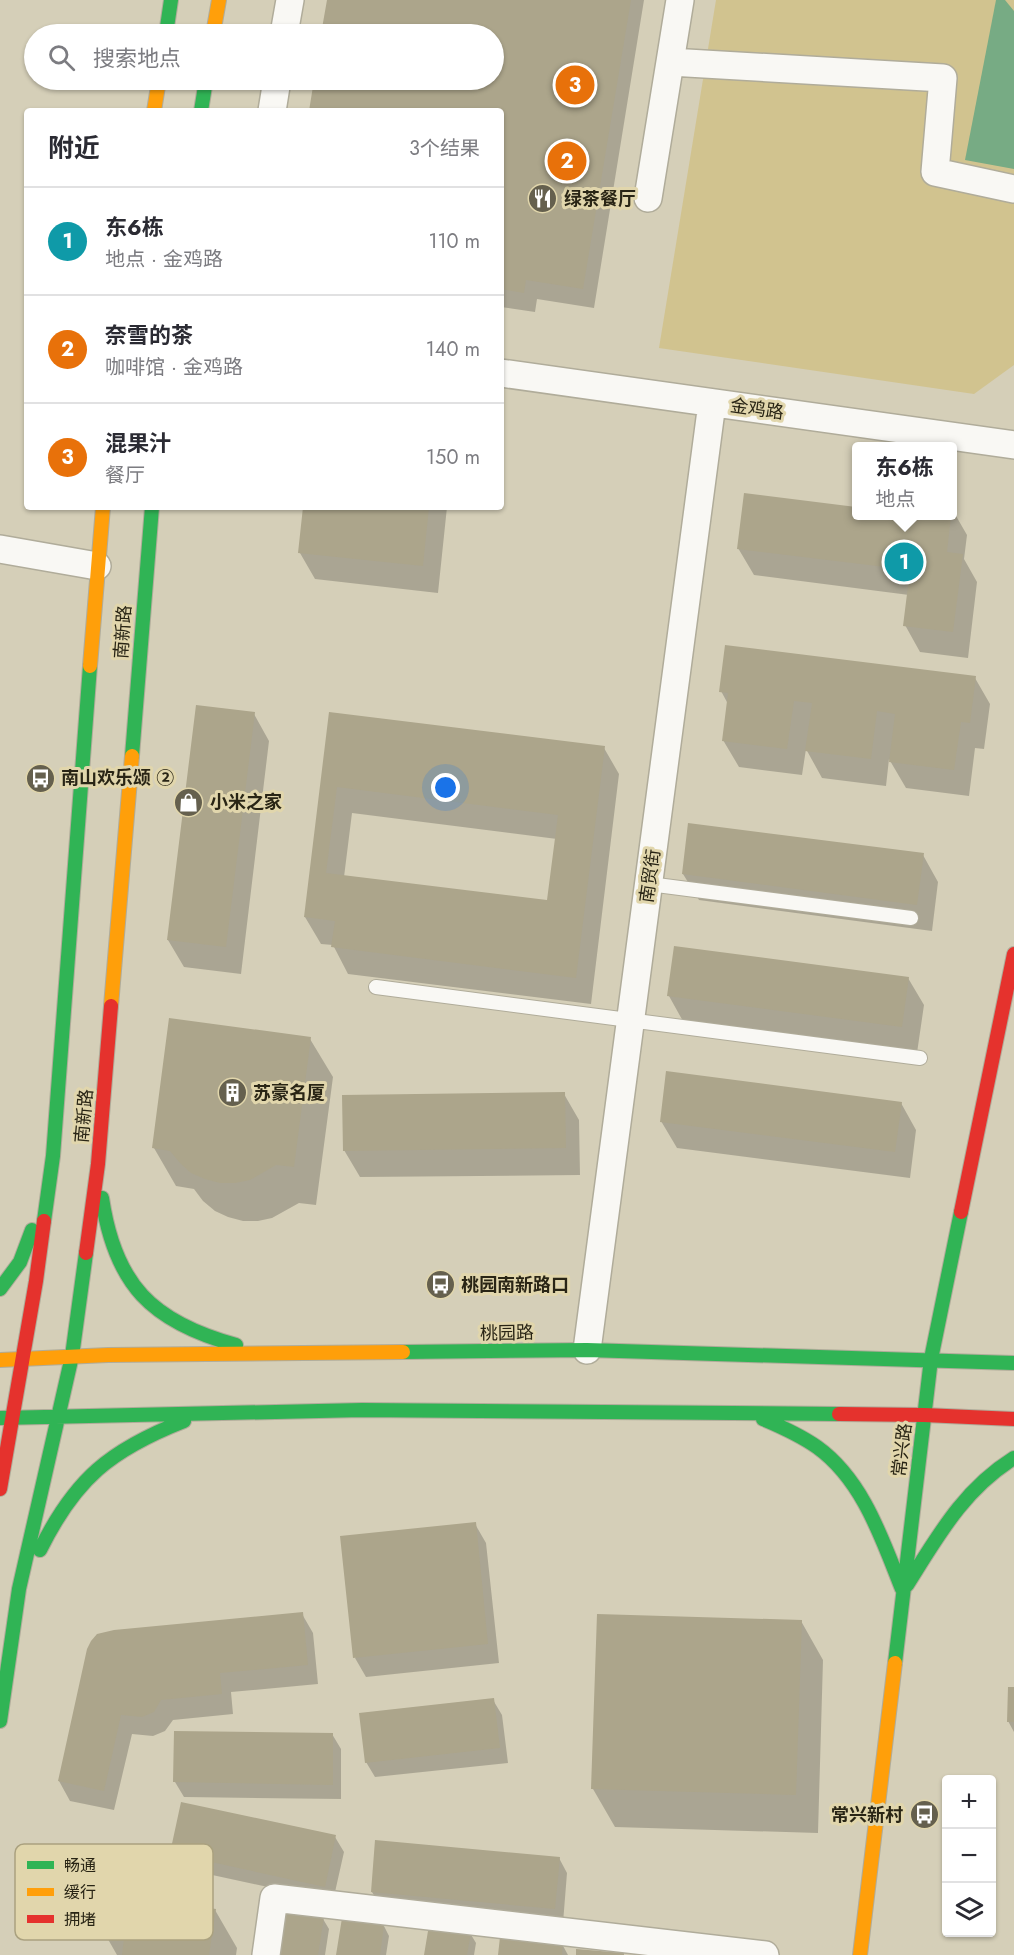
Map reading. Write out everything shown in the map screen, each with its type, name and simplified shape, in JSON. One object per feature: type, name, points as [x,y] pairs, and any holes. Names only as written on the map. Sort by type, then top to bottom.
[{"type":"main road","points":[[167,24],[171,0]]},
{"type":"main road","points":[[215,24],[219,0]]},
{"type":"main road","points":[[154,108],[157,90]]},
{"type":"main road","points":[[201,108],[204,90]]},
{"type":"main road","name":"南新路","points":[[0,1489],[7,1417],[23,1359],[53,1156],[103,510]]},
{"type":"main road","name":"南新路","points":[[0,1721],[19,1588],[72,1356],[98,1164],[152,510]]},
{"type":"main road","name":"常兴路","points":[[860,1955],[931,1359],[1014,954]]},
{"type":"main road","points":[[0,1289],[20,1262],[53,1156]]},
{"type":"main road","points":[[98,1164],[104,1215],[113,1249],[128,1276],[146,1300],[170,1320],[205,1337],[273,1354]]},
{"type":"main road","name":"桃园路","points":[[0,1360],[72,1356],[587,1350],[1014,1363]]},
{"type":"main road","points":[[7,1417],[374,1410],[924,1415],[1014,1419]]},
{"type":"main road","points":[[19,1588],[59,1514],[84,1481],[115,1454],[151,1433],[189,1419],[230,1412]]},
{"type":"main road","points":[[738,1413],[784,1426],[804,1437],[840,1466],[855,1484],[867,1504],[903,1591]]},
{"type":"main road","points":[[903,1591],[969,1493],[985,1478],[1014,1458]]},
{"type":"street","points":[[286,24],[290,0]]},
{"type":"street","points":[[648,198],[680,0]]},
{"type":"street","points":[[670,62],[942,78],[935,172],[1014,189]]},
{"type":"street","points":[[272,108],[275,90]]},
{"type":"street","name":"金鸡路","points":[[504,373],[1014,445]]},
{"type":"street","name":"南贸街","points":[[587,1350],[712,403]]},
{"type":"street","points":[[0,549],[97,566]]},
{"type":"street","points":[[266,1955],[274,1898],[765,1955]]},
{"type":"lane","points":[[649,884],[911,918]]},
{"type":"lane","points":[[376,987],[920,1058]]},
{"type":"shaded area","points":[[716,0],[1014,0],[1014,365],[974,394],[659,348]]},
{"type":"shaded area","points":[[996,0],[1005,0],[1014,11],[1014,169],[965,160]]},
{"type":"building","points":[[327,0],[631,0],[583,289],[526,280],[524,293],[504,290],[504,108],[309,108],[312,90],[504,90],[504,24],[323,24]]},
{"type":"building","points":[[744,493],[852,506],[852,520],[951,520],[947,552],[963,554],[953,632],[903,626],[910,570],[737,549]]},
{"type":"building","points":[[303,510],[429,510],[423,566],[298,553]]},
{"type":"building","points":[[725,645],[976,676],[970,723],[961,722],[954,770],[889,762],[895,714],[877,711],[871,759],[805,751],[812,703],[794,701],[787,749],[722,741],[728,693],[719,692]]},
{"type":"building","points":[[196,705],[255,712],[226,947],[167,940]]},
{"type":"building","points":[[329,712],[605,746],[576,978],[331,947],[335,921],[304,917]],"holes":[[[337,787],[558,815],[547,900],[326,873]]]},
{"type":"building","points":[[688,823],[924,853],[917,905],[682,874]]},
{"type":"building","points":[[674,946],[909,977],[902,1027],[667,996]]},
{"type":"building","name":"苏豪名厦","points":[[169,1018],[311,1037],[294,1167],[276,1165],[250,1180],[220,1183],[191,1173],[170,1151],[152,1148]]},
{"type":"building","points":[[666,1071],[902,1102],[895,1152],[660,1122]]},
{"type":"building","points":[[565,1092],[566,1148],[343,1151],[342,1095]]},
{"type":"building","points":[[476,1522],[488,1644],[353,1658],[340,1536]]},
{"type":"building","points":[[303,1612],[308,1665],[220,1673],[222,1694],[161,1700],[154,1712],[142,1717],[121,1715],[104,1791],[58,1781],[87,1649],[97,1634],[114,1630]]},
{"type":"building","points":[[597,1614],[802,1620],[796,1795],[591,1789]]},
{"type":"building","points":[[1008,1687],[1014,1687],[1014,1722],[1007,1722]]},
{"type":"building","points":[[494,1698],[500,1748],[365,1763],[359,1713]]},
{"type":"building","points":[[174,1731],[333,1733],[333,1785],[173,1782]]},
{"type":"building","points":[[181,1802],[336,1835],[325,1887],[213,1862],[213,1844],[172,1844]]},
{"type":"building","points":[[375,1840],[560,1857],[555,1909],[371,1892]]},
{"type":"building","points":[[213,1909],[216,1909],[213,1929]]},
{"type":"building","points":[[282,1910],[324,1917],[318,1955],[275,1955]]},
{"type":"building","points":[[342,1918],[384,1925],[380,1955],[336,1955]]},
{"type":"building","points":[[429,1925],[471,1932],[467,1955],[424,1955]]},
{"type":"building","points":[[500,1937],[563,1943],[562,1955],[498,1955]]},
{"type":"building","points":[[124,1940],[211,1940],[209,1955],[122,1955]]},
{"type":"building","points":[[576,1949],[624,1953],[624,1955],[576,1955]]},
{"type":"traffic: fast","points":[[167,24],[171,0]]},
{"type":"traffic: fast","points":[[201,108],[204,90]]},
{"type":"traffic: fast","points":[[132,756],[152,510]]},
{"type":"traffic: fast","points":[[44,1221],[53,1156],[90,666]]},
{"type":"traffic: fast","points":[[102,1198],[108,1228],[117,1254],[128,1277],[142,1296],[181,1325],[236,1345]]},
{"type":"traffic: fast","points":[[895,1663],[931,1359],[961,1212]]},
{"type":"traffic: fast","points":[[0,1289],[20,1262],[32,1230]]},
{"type":"traffic: fast","points":[[0,1721],[19,1589],[72,1356],[86,1253]]},
{"type":"traffic: fast","points":[[403,1352],[587,1350],[1014,1363]]},
{"type":"traffic: fast","points":[[0,1418],[362,1410],[839,1414]]},
{"type":"traffic: fast","points":[[763,1419],[817,1447],[847,1476],[869,1512],[902,1589]]},
{"type":"traffic: fast","points":[[40,1550],[67,1504],[97,1470],[135,1443],[184,1421]]},
{"type":"traffic: fast","points":[[907,1585],[941,1532],[966,1499],[980,1484],[1014,1458]]},
{"type":"traffic: slow","points":[[215,24],[219,0]]},
{"type":"traffic: slow","points":[[154,108],[157,90]]},
{"type":"traffic: slow","points":[[90,666],[103,510]]},
{"type":"traffic: slow","points":[[111,1006],[132,756]]},
{"type":"traffic: slow","points":[[0,1360],[108,1355],[403,1352]]},
{"type":"traffic: slow","points":[[860,1955],[895,1663]]},
{"type":"traffic: jam","points":[[961,1212],[1014,954]]},
{"type":"traffic: jam","points":[[86,1253],[98,1164],[111,1006]]},
{"type":"traffic: jam","points":[[0,1489],[36,1281],[44,1221]]},
{"type":"traffic: jam","points":[[839,1414],[1014,1419]]},
{"type":"place","name":"混果汁","points":[[575,85]]},
{"type":"place","name":"奈雪的茶","points":[[567,161]]},
{"type":"place","name":"绿茶餐厅","points":[[543,199]]},
{"type":"place","name":"东6栋","points":[[904,562]]},
{"type":"place","name":"南山欢乐颂 ②","points":[[40,778]]},
{"type":"place","name":"小米之家","points":[[189,802]]},
{"type":"place","name":"苏豪名厦","points":[[232,1093]]},
{"type":"place","name":"桃园南新路口","points":[[440,1285]]},
{"type":"place","name":"常兴新村","points":[[924,1815]]}]
